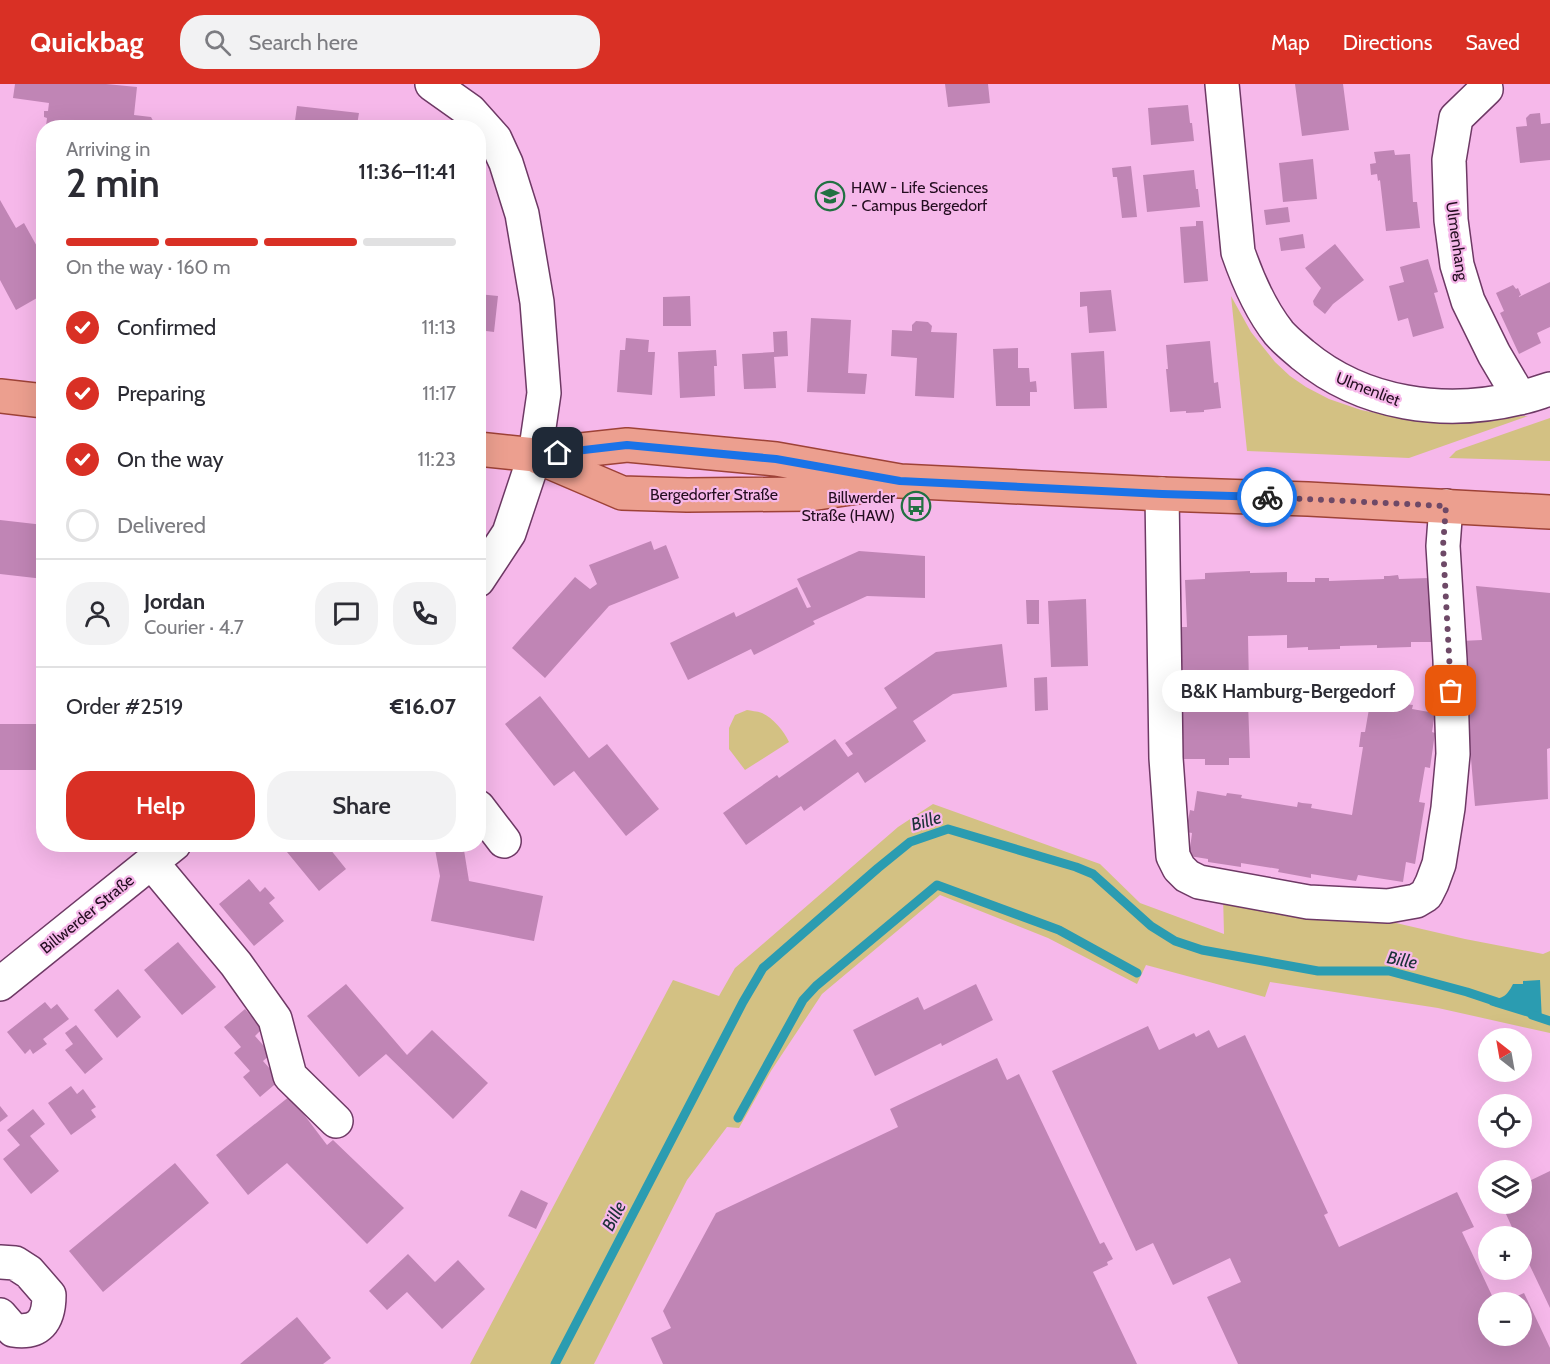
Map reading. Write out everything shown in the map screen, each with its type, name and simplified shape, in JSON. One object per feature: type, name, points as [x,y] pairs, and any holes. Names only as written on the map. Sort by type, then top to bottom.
[{"type":"main road","points":[[0,396],[36,400]]},
{"type":"main road","name":"Bergedorfer Straße","points":[[486,450],[535,455],[627,445],[776,459],[900,481],[1550,512]]},
{"type":"main road","name":"Bergedorfer Straße","points":[[535,455],[622,493],[810,494],[900,481]]},
{"type":"street","points":[[432,84],[470,111],[478,120]]},
{"type":"street","name":"Ulmenliet","points":[[1222,84],[1238,252],[1255,295],[1280,334],[1313,363],[1349,385],[1404,403],[1459,405],[1490,403],[1535,394]]},
{"type":"street","name":"Ulmenhang","points":[[1485,84],[1486,89],[1456,118],[1449,160],[1451,220],[1457,265],[1468,301],[1494,354],[1535,394]]},
{"type":"street","points":[[486,129],[495,139],[506,163],[522,214],[537,302],[544,393],[535,455],[508,533],[486,565]]},
{"type":"street","points":[[1162,494],[1166,758],[1173,856],[1179,868],[1198,882],[1308,902],[1388,906],[1416,901],[1426,895],[1439,864],[1448,808],[1453,754],[1443,546],[1446,506]]},
{"type":"street","points":[[486,817],[504,841]]},
{"type":"street","points":[[163,854],[275,1019],[290,1076],[336,1121]]},
{"type":"street","name":"Billwerder Straße","points":[[0,984],[163,854]]},
{"type":"street","points":[[0,1262],[15,1263],[28,1272],[49,1295],[49,1307],[47,1317],[43,1322],[33,1330],[26,1332],[13,1330],[0,1315]]},
{"type":"shaded area","points":[[1231,296],[1251,332],[1275,362],[1306,387],[1329,399],[1361,410],[1411,420],[1528,416],[1409,458],[1247,451]]},
{"type":"shaded area","points":[[1550,418],[1550,461],[1449,458],[1461,449]]},
{"type":"shaded area","points":[[747,710],[762,713],[770,718],[789,742],[745,770],[729,749],[729,728],[735,715]]},
{"type":"shaded area","points":[[933,804],[1100,864],[1140,903],[1224,934],[1223,895],[1383,920],[1543,954],[1550,951],[1550,1033],[1438,1008],[1270,982],[1265,997],[1146,965],[1137,984],[1048,938],[940,895],[822,994],[771,1071],[739,1128],[727,1127],[687,1180],[594,1364],[470,1364],[673,980],[719,996],[735,968],[898,827]]},
{"type":"shaded area","points":[[1540,980],[1542,1021],[1490,1005],[1487,999],[1503,997],[1513,984]]},
{"type":"building","points":[[15,84],[106,84],[137,87],[134,115],[151,117],[153,120],[47,120],[44,111],[48,111],[49,103],[13,98]]},
{"type":"building","points":[[945,84],[988,84],[990,103],[948,107]]},
{"type":"building","points":[[1295,84],[1343,84],[1349,130],[1302,136]]},
{"type":"building","points":[[1188,105],[1194,141],[1151,145],[1148,108]]},
{"type":"building","points":[[297,106],[359,113],[358,120],[295,120]]},
{"type":"building","points":[[1540,113],[1541,124],[1550,123],[1550,160],[1520,163],[1516,127],[1527,126],[1526,118],[1530,114]]},
{"type":"building","points":[[1394,150],[1395,155],[1410,154],[1413,202],[1417,202],[1420,228],[1386,231],[1380,180],[1378,181],[1377,174],[1371,175],[1370,164],[1376,163],[1374,152]]},
{"type":"building","points":[[1313,159],[1317,199],[1283,202],[1279,163]]},
{"type":"building","points":[[1131,166],[1137,217],[1122,218],[1117,177],[1113,177],[1112,168]]},
{"type":"building","points":[[1194,170],[1200,207],[1147,212],[1143,175]]},
{"type":"building","points":[[0,200],[16,228],[24,223],[36,245],[36,299],[16,310],[0,280]]},
{"type":"building","points":[[1288,207],[1290,222],[1266,225],[1264,210]]},
{"type":"building","points":[[1196,221],[1203,221],[1208,281],[1184,283],[1180,227],[1196,226]]},
{"type":"building","points":[[1303,234],[1305,248],[1281,251],[1279,238]]},
{"type":"building","points":[[1335,244],[1364,280],[1333,304],[1325,314],[1314,305],[1313,301],[1321,288],[1305,268]]},
{"type":"building","points":[[1428,259],[1438,292],[1434,293],[1444,328],[1413,337],[1408,318],[1398,321],[1389,286],[1404,282],[1400,267]]},
{"type":"building","points":[[1550,282],[1550,327],[1537,333],[1541,343],[1519,354],[1500,313],[1504,311],[1496,293],[1513,285],[1516,289],[1518,288],[1521,295],[1519,297]]},
{"type":"building","points":[[1111,290],[1116,331],[1089,333],[1087,306],[1080,307],[1080,292]]},
{"type":"building","points":[[486,295],[498,296],[494,332],[486,331]]},
{"type":"building","points":[[690,296],[691,326],[663,326],[663,297]]},
{"type":"building","points":[[811,318],[851,320],[848,373],[867,374],[865,394],[807,392]]},
{"type":"building","points":[[916,321],[928,322],[932,326],[931,332],[957,333],[954,398],[915,396],[917,358],[891,356],[892,330],[912,331],[912,325]]},
{"type":"building","points":[[787,331],[788,356],[774,357],[776,388],[744,389],[742,354],[774,352],[773,332]]},
{"type":"building","points":[[626,338],[649,340],[648,352],[655,352],[652,395],[617,392],[620,350],[625,350]]},
{"type":"building","points":[[1210,341],[1214,383],[1218,382],[1221,408],[1204,410],[1204,412],[1170,412],[1166,345]]},
{"type":"building","points":[[1018,348],[1018,368],[1029,368],[1030,382],[1036,381],[1037,392],[1030,392],[1030,406],[996,406],[993,349]]},
{"type":"building","points":[[716,350],[715,396],[680,398],[678,352]]},
{"type":"building","points":[[1104,351],[1107,408],[1074,409],[1071,353]]},
{"type":"building","points":[[0,520],[36,524],[36,578],[0,574]]},
{"type":"building","points":[[651,541],[654,550],[666,545],[679,578],[609,606],[545,678],[512,648],[575,577],[590,589],[597,584],[589,565]]},
{"type":"building","points":[[859,551],[925,556],[925,598],[867,596],[813,621],[815,624],[754,655],[751,649],[688,680],[670,643],[734,612],[736,617],[797,587],[807,608],[811,607],[797,579]]},
{"type":"building","points":[[1250,571],[1250,573],[1287,572],[1287,582],[1315,582],[1315,578],[1329,578],[1329,581],[1384,579],[1384,576],[1398,575],[1399,579],[1429,578],[1431,642],[1411,642],[1411,647],[1340,646],[1340,649],[1308,650],[1308,647],[1287,648],[1287,635],[1248,636],[1249,686],[1253,687],[1253,701],[1248,702],[1250,758],[1229,758],[1229,765],[1205,765],[1205,759],[1183,759],[1180,672],[1182,672],[1181,627],[1187,627],[1185,580],[1205,579],[1205,573]]},
{"type":"building","points":[[1476,586],[1550,593],[1548,799],[1475,806],[1461,641],[1482,640]]},
{"type":"building","points":[[1086,599],[1088,666],[1051,667],[1048,601]]},
{"type":"building","points":[[1026,600],[1039,600],[1039,624],[1027,624]]},
{"type":"building","points":[[1002,644],[1007,687],[953,694],[913,721],[926,741],[865,783],[858,772],[804,811],[801,806],[746,845],[723,813],[777,775],[779,778],[835,739],[848,757],[853,754],[845,743],[897,708],[884,688],[936,652]]},
{"type":"building","points":[[1047,677],[1048,710],[1035,711],[1034,678]]},
{"type":"building","points":[[540,696],[589,758],[607,744],[659,809],[626,836],[574,771],[554,786],[505,724]]},
{"type":"building","points":[[1389,702],[1413,705],[1412,709],[1435,713],[1432,732],[1435,733],[1430,768],[1425,767],[1419,802],[1425,803],[1415,864],[1406,862],[1403,882],[1358,875],[1356,881],[1311,874],[1311,878],[1278,872],[1279,869],[1241,863],[1241,867],[1208,862],[1208,859],[1189,856],[1192,833],[1186,832],[1190,810],[1194,811],[1197,791],[1226,796],[1227,793],[1242,795],[1241,798],[1297,807],[1298,802],[1312,804],[1311,808],[1352,815],[1363,747],[1359,747],[1361,732],[1365,732],[1370,703],[1388,706]]},
{"type":"building","points":[[0,724],[36,724],[36,770],[0,770]]},
{"type":"building","points":[[287,852],[332,852],[346,869],[319,891]]},
{"type":"building","points":[[436,852],[464,852],[469,881],[543,896],[534,941],[431,921],[440,876]]},
{"type":"building","points":[[249,879],[260,892],[265,887],[275,898],[269,903],[284,921],[254,946],[219,904]]},
{"type":"building","points":[[178,942],[216,987],[182,1015],[144,970]]},
{"type":"building","points":[[346,984],[407,1055],[432,1030],[488,1083],[453,1119],[386,1054],[359,1077],[307,1016]]},
{"type":"building","points":[[976,984],[993,1020],[875,1076],[853,1030],[918,997],[924,1010]]},
{"type":"building","points":[[118,989],[141,1017],[117,1038],[94,1010]]},
{"type":"building","points":[[45,1002],[51,1009],[57,1004],[69,1019],[43,1039],[47,1044],[33,1054],[30,1049],[25,1054],[7,1032]]},
{"type":"building","points":[[245,1009],[262,1029],[255,1036],[271,1054],[263,1061],[280,1080],[260,1097],[243,1077],[250,1071],[234,1053],[241,1047],[224,1027]]},
{"type":"building","points":[[76,1025],[103,1059],[85,1074],[65,1050],[73,1044],[65,1033]]},
{"type":"building","points":[[1148,1026],[1159,1050],[1194,1033],[1196,1037],[1209,1030],[1218,1048],[1245,1035],[1328,1213],[1324,1215],[1339,1247],[1457,1192],[1474,1227],[1462,1232],[1478,1266],[1478,1280],[1485,1280],[1490,1292],[1478,1292],[1478,1346],[1532,1346],[1532,1310],[1550,1348],[1550,1364],[1238,1364],[1207,1297],[1241,1282],[1230,1258],[1173,1285],[1153,1243],[1136,1251],[1052,1071]]},
{"type":"building","points":[[997,1058],[1007,1080],[1019,1074],[1100,1244],[1104,1242],[1113,1259],[1107,1262],[1108,1265],[1093,1272],[1137,1364],[663,1364],[651,1338],[671,1328],[663,1311],[716,1213],[898,1127],[890,1109]]},
{"type":"building","points":[[71,1086],[77,1094],[83,1089],[96,1107],[91,1110],[96,1117],[71,1135],[48,1103]]},
{"type":"building","points":[[290,1096],[327,1145],[333,1140],[404,1208],[367,1244],[287,1163],[248,1195],[216,1155]]},
{"type":"building","points":[[0,1106],[8,1116],[0,1122]]},
{"type":"building","points":[[33,1109],[45,1124],[30,1136],[59,1171],[31,1194],[3,1159],[20,1145],[7,1130]]},
{"type":"building","points":[[175,1163],[209,1203],[103,1292],[69,1251]]},
{"type":"building","points":[[1550,1171],[1550,1308],[1532,1270],[1532,1226],[1511,1226],[1506,1214],[1532,1214],[1532,1180]]},
{"type":"building","points":[[521,1190],[548,1203],[536,1229],[508,1216]]},
{"type":"building","points":[[408,1254],[435,1282],[458,1260],[485,1289],[442,1329],[407,1292],[387,1310],[369,1291]]},
{"type":"building","points":[[297,1317],[331,1358],[323,1364],[240,1364]]},
{"type":"waterway","name":"Bille","points":[[555,1364],[743,1002],[763,968],[910,842],[948,829],[1076,867],[1093,874],[1151,926],[1175,941],[1202,950],[1318,971],[1389,971],[1497,1002]]},
{"type":"waterway","points":[[738,1118],[803,1000],[816,986],[937,885],[1059,930],[1137,973]]},
{"type":"waterway","name":"Bille","points":[[1532,1015],[1550,1021]]},
{"type":"way so far","points":[[1267,497],[1446,506],[1443,546],[1451,691]]},
{"type":"place","name":"HAW - Life Sciences - Campus Bergedorf","points":[[830,196]]},
{"type":"place","name":"Billwerder Straße (HAW)","points":[[916,506]]},
{"type":"place","name":"B&K Hamburg-Bergedorf","points":[[1451,691]]},
{"type":"route","points":[[558,453],[627,445],[776,459],[900,481],[1267,497]]}]
